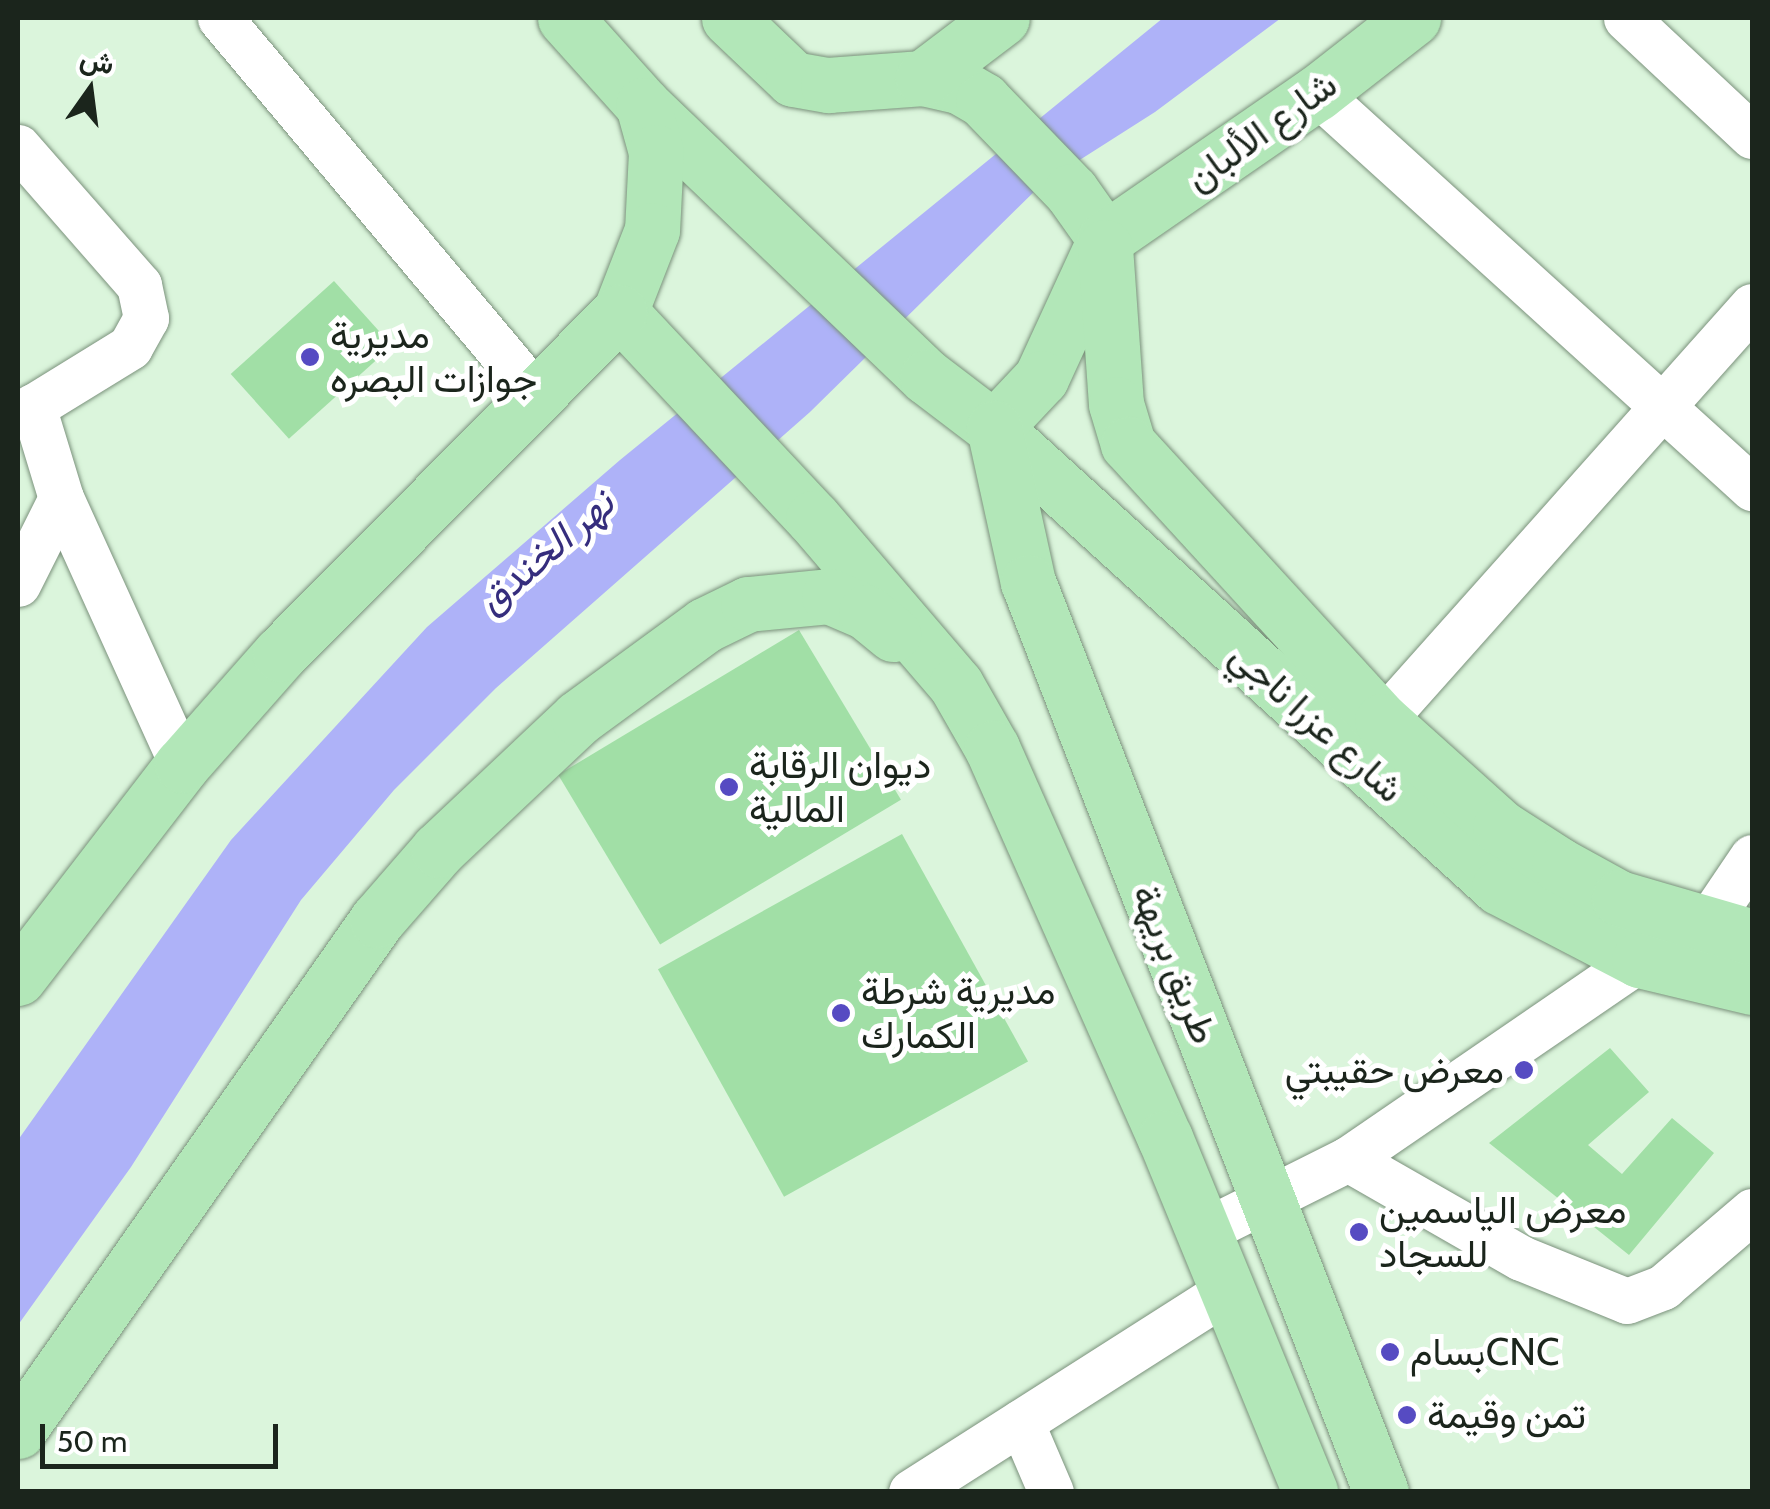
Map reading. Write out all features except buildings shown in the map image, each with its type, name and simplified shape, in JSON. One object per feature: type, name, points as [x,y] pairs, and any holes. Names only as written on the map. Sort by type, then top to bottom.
[{"type":"main road","name":"شارع عزرا ناجي","points":[[566,18],[643,106],[724,179],[927,378],[994,428],[1499,887],[1640,960],[1752,987]]},
{"type":"main road","points":[[729,18],[765,59],[794,80],[828,85],[923,78],[983,100],[1071,192],[1105,239],[1041,378],[994,428]]},
{"type":"main road","points":[[923,78],[1002,18]]},
{"type":"main road","name":"شارع الألبان","points":[[1105,239],[1317,93],[1413,18]]},
{"type":"main road","points":[[18,978],[182,766],[280,654],[620,312],[652,230],[656,152],[643,106]]},
{"type":"main road","name":"شارع عزرا ناجي","points":[[1105,239],[1116,404],[1128,444],[1382,721],[1529,848],[1619,898],[1729,931]]},
{"type":"main road","name":"طريق بريهة","points":[[620,312],[813,518],[956,685],[992,748],[1310,1492]]},
{"type":"main road","name":"طريق بريهة","points":[[994,428],[1028,582],[1381,1492]]},
{"type":"main road","points":[[18,1431],[377,920],[438,850],[578,718],[705,625],[748,604],[788,596],[829,596],[866,612],[956,685]]},
{"type":"street","points":[[220,18],[538,397]]},
{"type":"street","points":[[1626,18],[1752,136]]},
{"type":"street","points":[[1317,93],[1752,488]]},
{"type":"street","points":[[18,147],[139,284],[146,318],[130,347],[25,411],[182,766]]},
{"type":"street","points":[[1382,721],[1752,306]]},
{"type":"street","points":[[18,584],[61,498]]},
{"type":"street","points":[[1729,931],[1752,857]]},
{"type":"street","points":[[1202,1232],[1348,1159],[1640,960]]},
{"type":"street","points":[[1348,1159],[1521,1258],[1627,1301],[1663,1286],[1752,1212]]},
{"type":"street","points":[[911,1492],[1227,1291]]},
{"type":"street","points":[[1021,1422],[1050,1492]]},
{"type":"water","name":"نهر الخندق","points":[[1163,18],[1281,18],[1155,112],[1042,184],[810,412],[496,688],[394,790],[301,900],[131,1167],[18,1325],[18,1140],[231,840],[427,627],[620,460]]},
{"type":"place","name":"مديرية جوازات البصره","points":[[310,357]]},
{"type":"place","name":"ديوان الرقابة المالية","points":[[729,787]]},
{"type":"place","name":"مديرية شرطة الكمارك","points":[[841,1013]]},
{"type":"place","name":"معرض حقيبتي","points":[[1524,1070]]},
{"type":"place","name":"معرض الياسمين للسجاد","points":[[1359,1232]]},
{"type":"place","name":"بسامCNC","points":[[1390,1352]]},
{"type":"place","name":"تمن وقيمة","points":[[1407,1415]]}]
